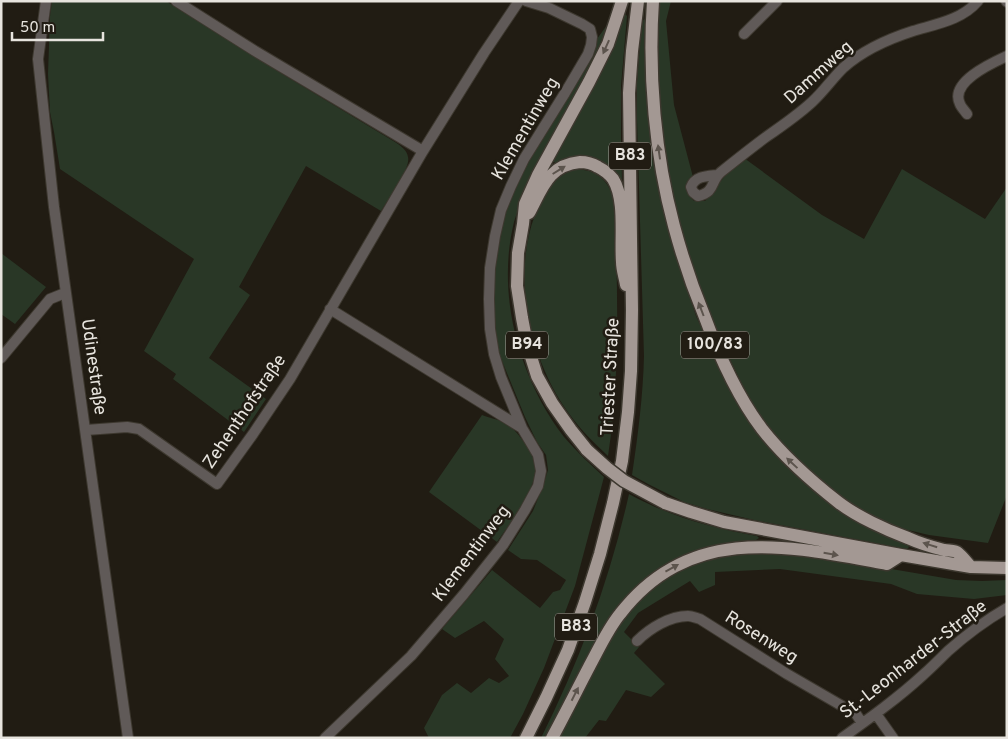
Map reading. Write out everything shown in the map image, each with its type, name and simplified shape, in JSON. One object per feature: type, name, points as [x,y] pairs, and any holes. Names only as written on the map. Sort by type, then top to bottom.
[{"type":"main road","points":[[523,224],[524,204],[538,174],[608,44],[622,1]]},
{"type":"main road","name":"Triester Straße","points":[[526,738],[568,650],[585,602],[598,562],[622,461],[631,371],[629,93],[638,1]]},
{"type":"main road","name":"100/83","points":[[653,1],[651,66],[654,118],[662,172],[673,224],[690,281],[711,335],[738,392],[761,427],[781,452],[813,482],[841,504],[877,525],[909,539],[957,552],[971,567]]},
{"type":"main road","points":[[523,224],[545,182],[555,172],[569,164],[583,162],[595,165],[605,171],[612,178],[617,188],[621,210],[622,264],[632,310]]},
{"type":"main road","name":"B94","points":[[523,224],[518,253],[517,286],[527,344],[537,376],[552,403],[587,450],[624,481],[665,503],[724,522],[971,567],[1007,568]]},
{"type":"main road","points":[[552,738],[605,636],[620,614],[639,592],[674,567],[699,556],[727,548],[760,546],[817,552],[887,564],[901,555]]},
{"type":"street","name":"Udinestraße","points":[[46,1],[38,59],[54,207],[128,738]]},
{"type":"street","points":[[176,1],[255,51],[423,151]]},
{"type":"street","name":"Zehenthofstraße","points":[[86,430],[127,427],[139,429],[217,484],[290,379],[423,151],[519,1]]},
{"type":"street","name":"Klementinweg","points":[[325,738],[411,656],[464,594],[503,545],[526,510],[538,486],[541,471],[538,455],[522,428],[501,377],[494,354],[490,329],[490,268],[501,210],[511,186],[524,159],[588,54],[592,37],[590,29],[582,24],[549,8],[526,1]]},
{"type":"street","points":[[744,34],[777,1]]},
{"type":"street","name":"Dammweg","points":[[717,175],[797,115],[813,101],[843,68],[863,53],[885,41],[915,30],[947,22],[966,12],[978,1]]},
{"type":"street","points":[[967,114],[959,103],[959,91],[964,83],[984,67],[1007,56]]},
{"type":"street","points":[[1,358],[50,299],[65,293]]},
{"type":"street","points":[[330,309],[522,428]]},
{"type":"street","name":"St.-Leonharder-Straße","points":[[842,738],[876,714],[969,634],[1007,608]]},
{"type":"street","name":"Rosenweg","points":[[637,641],[659,624],[689,616],[700,619],[787,674],[856,714],[862,723]]},
{"type":"street","points":[[876,714],[894,738]]},
{"type":"green space","points":[[52,1],[166,1],[395,142],[406,152],[408,162],[406,169],[381,211],[306,166],[239,287],[250,295],[209,358],[266,399],[244,432],[173,379],[176,374],[144,351],[194,259],[60,169],[50,112],[48,74]]},
{"type":"green space","points":[[659,1],[671,1],[666,21],[674,105],[693,177],[689,183],[689,195],[694,201],[705,201],[731,169],[744,158],[822,215],[864,239],[902,169],[985,219],[1007,187],[1007,495],[988,543],[929,535],[891,526],[859,510],[832,492],[778,441],[759,415],[724,347],[705,301],[691,263],[671,188],[661,122],[656,55]]},
{"type":"green space","points":[[625,14],[627,16],[621,86],[622,181],[620,181],[607,166],[592,158],[575,157],[556,163],[553,162],[552,158]]},
{"type":"green space","points":[[645,19],[647,21],[646,55],[684,279],[696,316],[718,364],[794,472],[814,491],[836,507],[908,545],[907,549],[754,520],[707,509],[684,502],[632,475],[640,416],[644,356],[637,82],[642,21]]},
{"type":"green space","points":[[607,25],[588,70],[526,187],[514,222],[509,250],[508,278],[510,307],[515,335],[535,389],[548,414],[564,437],[604,477],[575,586],[544,668],[510,738],[429,738],[424,728],[442,695],[457,683],[471,693],[489,678],[499,683],[509,676],[495,659],[504,639],[484,621],[455,638],[442,629],[492,570],[540,608],[553,592],[560,590],[566,580],[537,560],[521,559],[508,550],[533,511],[548,470],[546,455],[537,442],[525,417],[500,356],[496,341],[493,320],[496,247],[511,192],[523,168],[597,39]]},
{"type":"green space","points":[[577,169],[592,172],[603,179],[610,190],[615,205],[616,362],[615,393],[608,456],[575,421],[552,387],[534,339],[528,314],[525,288],[528,238],[538,207],[550,186],[562,176]]},
{"type":"green space","points":[[1,253],[46,287],[15,324],[1,314]]},
{"type":"green space","points":[[482,415],[508,424],[513,428],[529,449],[535,462],[533,483],[528,494],[497,542],[429,492]]},
{"type":"green space","points":[[629,494],[675,515],[759,538],[714,546],[679,558],[663,567],[632,592],[617,608],[546,738],[541,738],[569,679],[592,619],[613,557]]},
{"type":"green space","points":[[760,550],[827,558],[956,580],[1007,580],[1007,595],[974,599],[917,594],[891,584],[780,569],[715,572],[715,585],[699,592],[690,581],[638,613],[624,632],[639,647],[634,653],[665,684],[651,697],[626,690],[606,721],[599,720],[585,738],[559,738],[613,634],[635,604],[666,578],[690,565],[720,556]]}]
